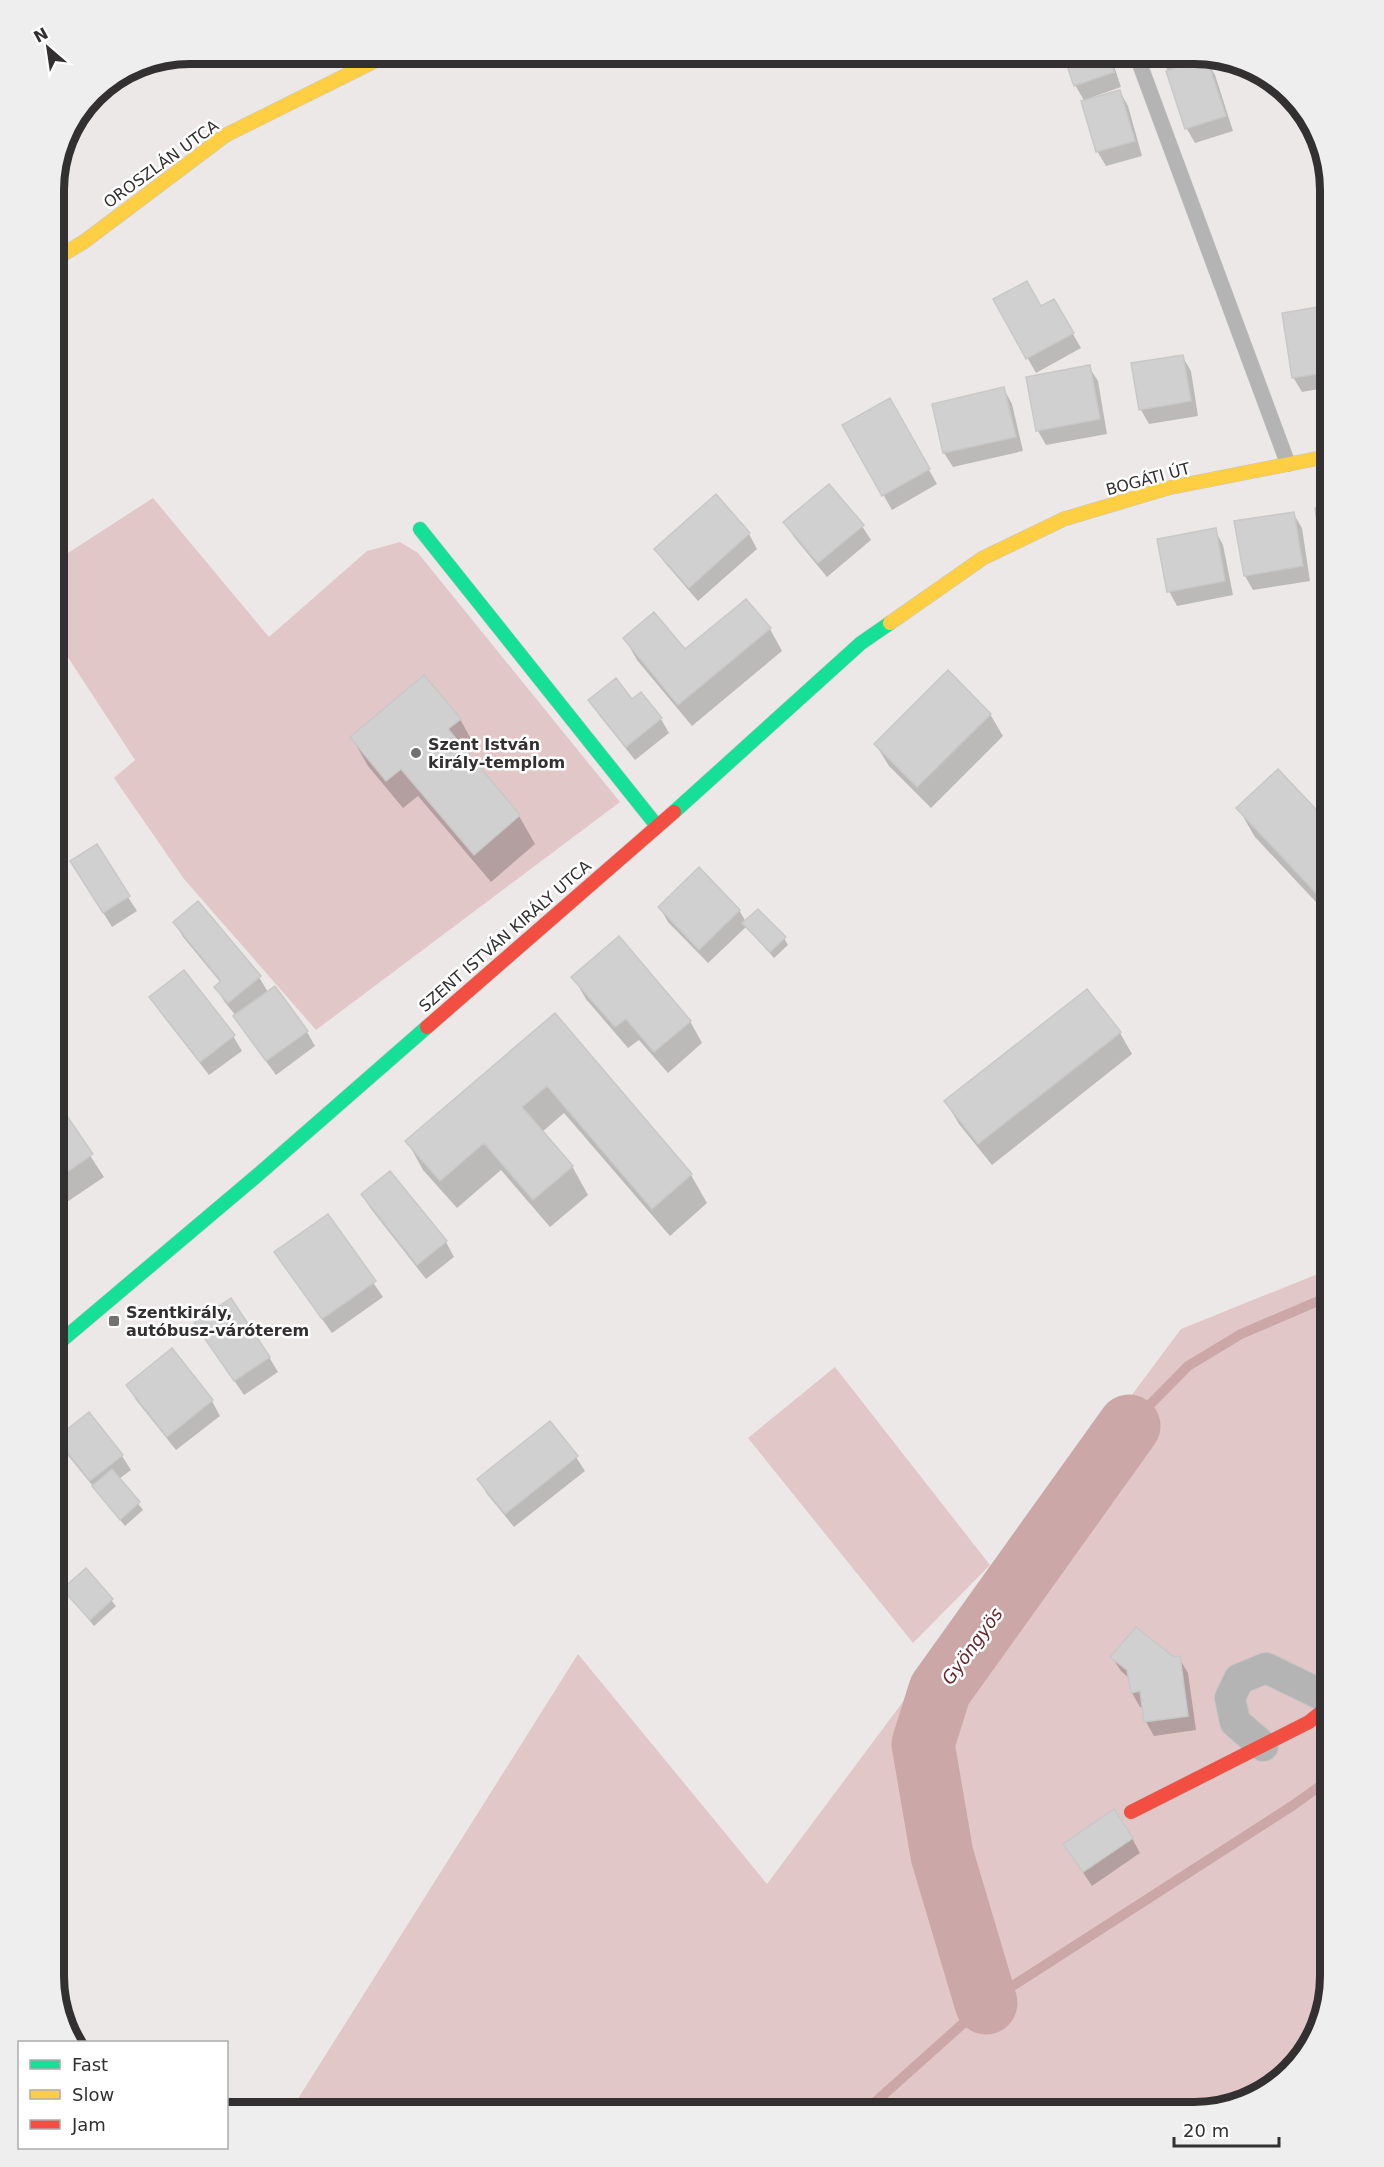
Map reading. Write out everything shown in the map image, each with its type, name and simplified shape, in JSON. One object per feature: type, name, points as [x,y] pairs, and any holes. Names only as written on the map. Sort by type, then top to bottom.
[{"type":"street","name":"OROSZLÁN UTCA","points":[[65,253],[85,241],[226,135],[369,64]]},
{"type":"street","name":"BOGÁTI ÚT","points":[[983,558],[1064,519],[1168,488],[1320,458]]},
{"type":"street","points":[[420,529],[657,826]]},
{"type":"street","name":"SZENT ISTVÁN KIRÁLY UTCA","points":[[64,1338],[260,1173],[684,803],[861,643],[983,558]]},
{"type":"street","points":[[1263,1746],[1236,1722],[1230,1698],[1239,1679],[1266,1668],[1320,1694]]},
{"type":"street","points":[[1131,1812],[1309,1722],[1320,1713]]},
{"type":"lane","points":[[1140,65],[1288,464]]},
{"type":"shaded area","points":[[153,498],[269,637],[367,551],[400,542],[418,553],[620,802],[316,1030],[184,879],[114,778],[135,760],[65,652],[65,555]]},
{"type":"shaded area","points":[[1320,1273],[1320,1977],[1315,2009],[1307,2033],[1288,2060],[1277,2071],[1242,2093],[1210,2101],[1194,2102],[296,2102],[578,1654],[767,1884],[1181,1329]]},
{"type":"shaded area","points":[[835,1367],[990,1565],[913,1643],[748,1438]]},
{"type":"building","points":[[1067,65],[1112,65],[1114,72],[1074,86]]},
{"type":"building","points":[[1187,65],[1209,66],[1226,116],[1185,129],[1166,71]]},
{"type":"building","points":[[1120,90],[1135,141],[1096,152],[1081,101]]},
{"type":"building","points":[[1027,281],[1041,306],[1054,299],[1074,333],[1026,359],[993,299]]},
{"type":"building","points":[[1320,307],[1320,374],[1292,378],[1282,313]]},
{"type":"building","points":[[1183,355],[1191,401],[1139,410],[1131,363]]},
{"type":"building","points":[[1090,365],[1100,419],[1036,431],[1026,377]]},
{"type":"building","points":[[1004,387],[1016,437],[943,453],[932,404]]},
{"type":"building","points":[[890,398],[930,469],[882,496],[842,425]]},
{"type":"building","points":[[829,484],[864,525],[818,563],[783,522]]},
{"type":"building","points":[[716,494],[750,533],[689,588],[654,549]]},
{"type":"building","points":[[1320,507],[1320,544],[1315,508]]},
{"type":"building","points":[[1294,512],[1303,566],[1244,576],[1234,521]]},
{"type":"building","points":[[1216,528],[1225,581],[1167,592],[1157,539]]},
{"type":"building","points":[[746,599],[771,628],[678,705],[623,638],[654,612],[685,649]]},
{"type":"building","points":[[948,670],[991,714],[917,787],[874,744]]},
{"type":"building","name":"Szent István király-templom","points":[[424,675],[461,719],[448,729],[520,815],[474,855],[401,769],[386,781],[350,737]]},
{"type":"building","points":[[616,678],[632,699],[641,692],[662,718],[626,747],[588,700]]},
{"type":"building","points":[[1278,769],[1320,813],[1320,897],[1236,808]]},
{"type":"building","points":[[97,844],[130,896],[103,913],[70,861]]},
{"type":"building","points":[[699,867],[740,910],[699,950],[658,907]]},
{"type":"building","points":[[198,901],[261,976],[228,1003],[214,987],[221,981],[173,922]]},
{"type":"building","points":[[758,909],[786,937],[770,952],[742,923]]},
{"type":"building","points":[[619,936],[691,1021],[654,1052],[626,1019],[615,1027],[571,977]]},
{"type":"building","points":[[184,970],[235,1035],[200,1062],[149,997]]},
{"type":"building","points":[[275,986],[308,1031],[266,1061],[233,1016]]},
{"type":"building","points":[[1087,989],[1121,1032],[978,1144],[944,1101]]},
{"type":"building","points":[[555,1013],[692,1174],[652,1209],[547,1086],[522,1107],[573,1166],[533,1200],[484,1143],[440,1181],[405,1141]]},
{"type":"building","points":[[64,1112],[93,1154],[64,1174]]},
{"type":"building","points":[[390,1171],[447,1241],[417,1265],[361,1194]]},
{"type":"building","points":[[328,1214],[376,1281],[322,1319],[274,1252]]},
{"type":"building","points":[[231,1298],[270,1357],[234,1381],[194,1323]]},
{"type":"building","points":[[172,1348],[213,1400],[167,1437],[126,1385]]},
{"type":"building","points":[[89,1412],[123,1455],[90,1481],[64,1448],[64,1431]]},
{"type":"building","points":[[550,1421],[578,1456],[505,1514],[477,1479]]},
{"type":"building","points":[[112,1469],[140,1502],[120,1520],[92,1486]]},
{"type":"building","points":[[86,1568],[113,1599],[90,1620],[64,1591],[64,1587]]},
{"type":"building","points":[[1136,1627],[1174,1657],[1180,1656],[1188,1716],[1144,1722],[1140,1691],[1131,1693],[1127,1670],[1110,1657]]},
{"type":"building","points":[[1114,1809],[1133,1838],[1083,1872],[1063,1844]]},
{"type":"waterway","points":[[1129,1426],[1188,1366],[1241,1334],[1320,1300]]},
{"type":"waterway","name":"Gyöngyös","points":[[986,2003],[942,1855],[923,1744],[940,1690],[1129,1426]]},
{"type":"waterway","name":"Gyöngyös","points":[[875,2102],[986,2003],[1320,1786]]},
{"type":"traffic: fast","points":[[420,529],[657,826]]},
{"type":"traffic: fast","points":[[674,812],[861,643],[890,623]]},
{"type":"traffic: fast","points":[[64,1338],[260,1173],[427,1027]]},
{"type":"traffic: slow","points":[[65,253],[85,241],[226,135],[369,64]]},
{"type":"traffic: slow","points":[[890,623],[983,558],[1064,519],[1168,488],[1320,458]]},
{"type":"traffic: jam","points":[[427,1027],[674,812]]},
{"type":"traffic: jam","points":[[1131,1812],[1309,1722],[1320,1713]]},
{"type":"place","name":"Szent István király-templom","points":[[416,753]]},
{"type":"place","name":"Szentkirály, autóbusz-váróterem","points":[[114,1321]]}]
